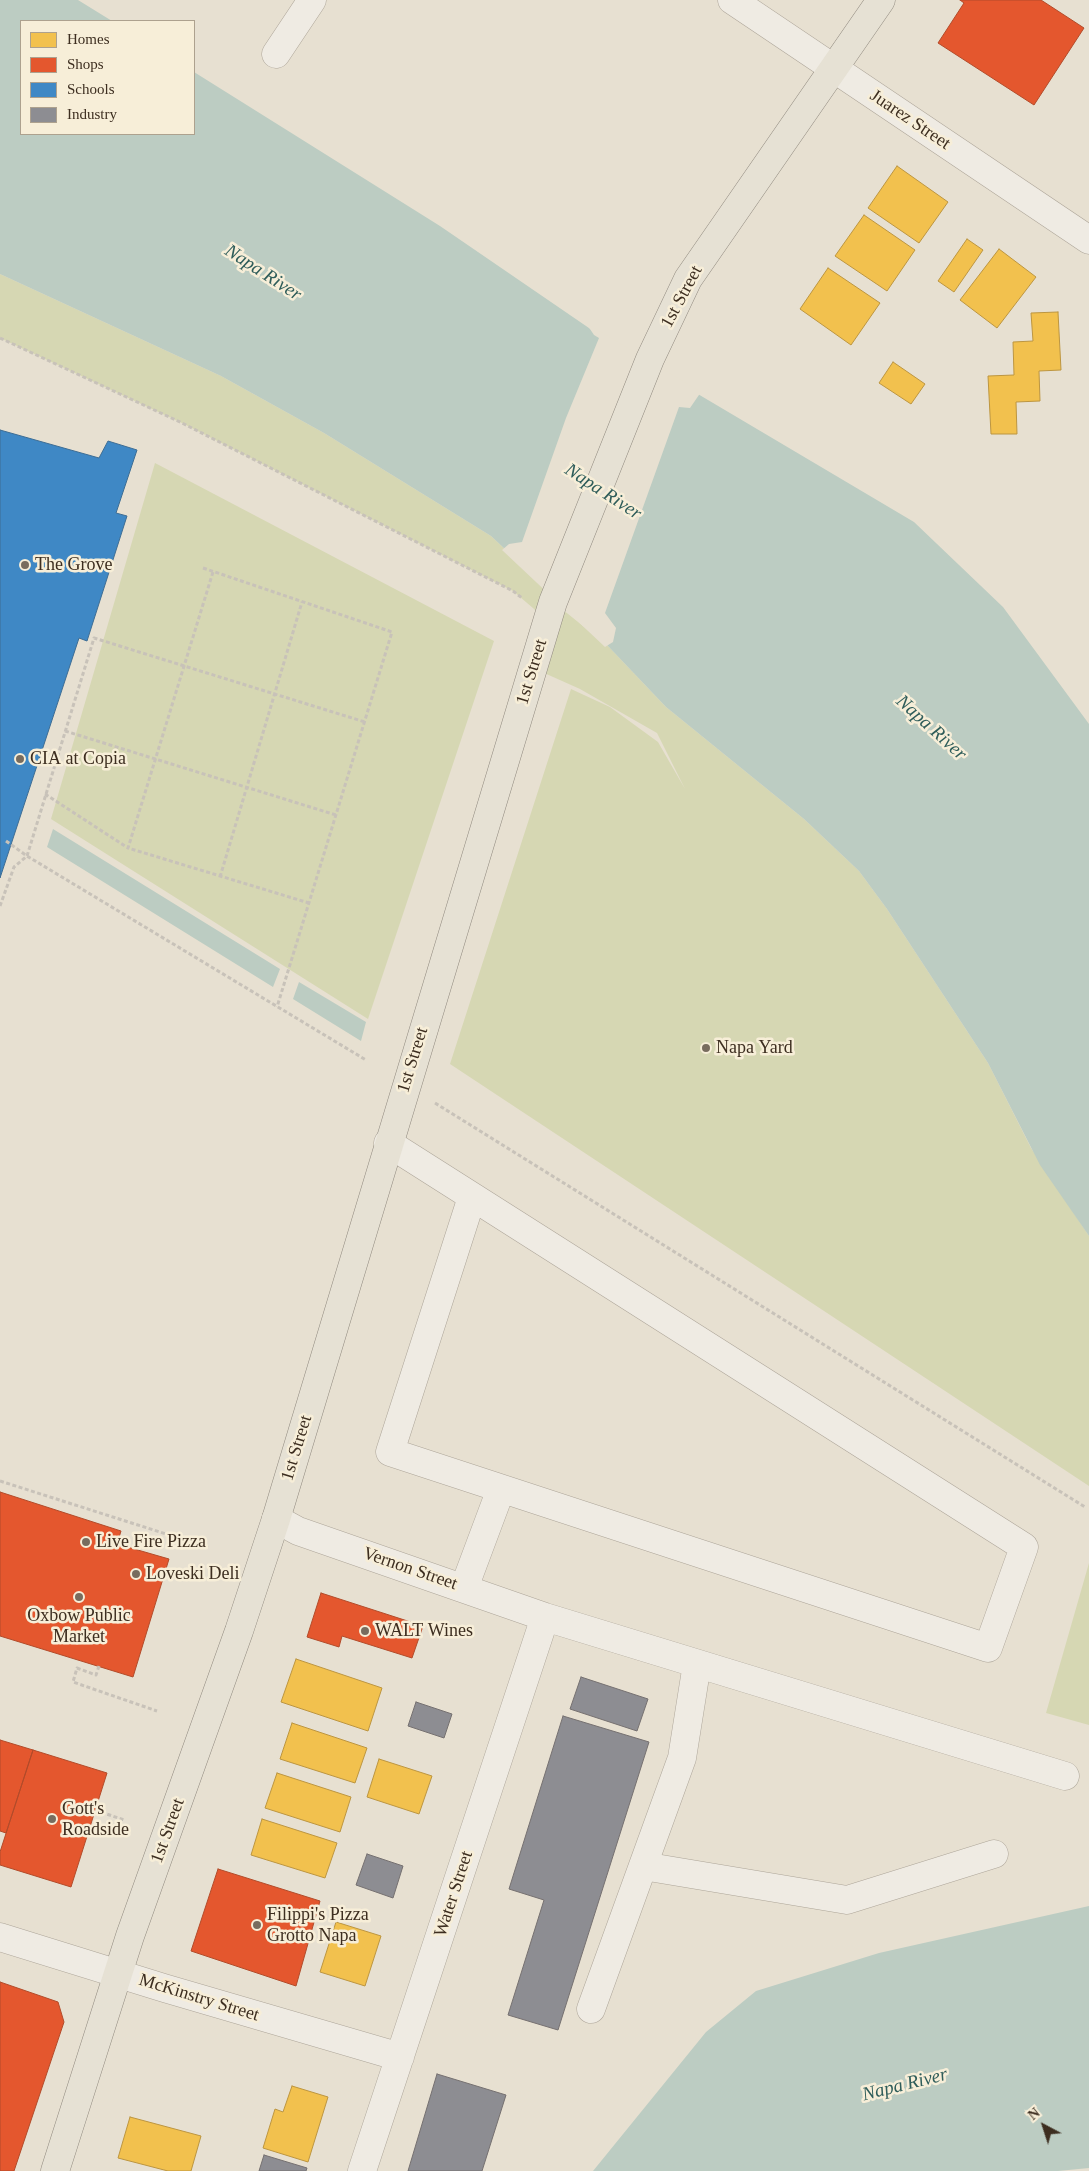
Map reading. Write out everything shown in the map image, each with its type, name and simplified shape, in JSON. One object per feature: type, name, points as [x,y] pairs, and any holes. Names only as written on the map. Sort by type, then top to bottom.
[{"type":"main road","name":"1st Street","points":[[55,2171],[130,1936],[239,1631],[276,1519],[550,611],[650,359],[688,279],[881,0]]},
{"type":"street","points":[[276,54],[312,0]]},
{"type":"street","name":"Juarez Street","points":[[732,0],[1089,240]]},
{"type":"street","points":[[388,1143],[1024,1547],[988,1648],[390,1452],[472,1197]]},
{"type":"street","points":[[464,1588],[501,1488]]},
{"type":"street","name":"Vernon Street","points":[[276,1519],[298,1531],[545,1617],[1065,1776]]},
{"type":"street","name":"Water Street","points":[[362,2171],[545,1617]]},
{"type":"street","points":[[591,2009],[682,1758],[698,1664]]},
{"type":"street","points":[[643,1866],[847,1900],[994,1854]]},
{"type":"street","name":"McKinstry Street","points":[[0,1936],[119,1974],[400,2058]]},
{"type":"path","points":[[0,338],[182,423],[550,611]]},
{"type":"path","points":[[203,568],[392,632],[277,1007]]},
{"type":"path","points":[[128,848],[213,572]]},
{"type":"path","points":[[220,877],[302,602]]},
{"type":"path","points":[[0,906],[14,867],[27,856],[94,638],[365,722]]},
{"type":"path","points":[[64,731],[336,815]]},
{"type":"path","points":[[46,794],[128,848],[309,904]]},
{"type":"path","points":[[6,841],[27,856],[366,1060]]},
{"type":"path","points":[[435,1103],[1085,1507]]},
{"type":"path","points":[[0,1481],[210,1548]]},
{"type":"path","points":[[99,1666],[96,1675],[77,1668],[73,1682],[157,1711]]},
{"type":"path","points":[[95,1810],[124,1820]]},
{"type":"green space","points":[[0,274],[221,376],[324,433],[491,536],[541,583],[553,602],[607,645],[666,707],[804,819],[859,871],[887,909],[988,1063],[1031,1148],[1089,1236],[1089,1486],[450,1064],[571,689],[610,707],[658,742],[685,789],[657,733],[580,689],[533,668],[547,620],[513,591],[182,423],[0,338]]},
{"type":"green space","points":[[155,463],[494,641],[368,1019],[51,819]]},
{"type":"green space","points":[[1089,1563],[1089,1725],[1046,1713]]},
{"type":"water","name":"Napa River","points":[[0,0],[78,0],[110,20],[20,20],[20,135],[195,135],[195,73],[440,226],[605,339],[914,522],[1003,607],[1089,724],[1089,1236],[1040,1165],[988,1063],[887,909],[859,871],[804,819],[666,707],[607,645],[491,536],[324,433],[221,376],[0,274]]},
{"type":"water","points":[[53,829],[280,969],[273,987],[47,847]]},
{"type":"water","points":[[299,982],[366,1022],[361,1041],[293,999]]},
{"type":"water","name":"Napa River","points":[[1089,1906],[1089,2168],[1058,2171],[593,2171],[706,2032],[756,1991],[879,1953]]},
{"type":"pier","points":[[586,323],[701,392],[690,408],[679,407],[605,613],[616,628],[613,642],[605,647],[502,550],[509,544],[522,542],[566,418],[599,338],[594,335]]},
{"type":"building: Homes","points":[[897,166],[948,202],[919,243],[868,208]]},
{"type":"building: Homes","points":[[864,215],[915,250],[887,291],[835,256]]},
{"type":"building: Homes","points":[[967,239],[983,250],[954,292],[938,281]]},
{"type":"building: Homes","points":[[999,249],[1036,277],[997,328],[960,300]]},
{"type":"building: Homes","points":[[828,268],[880,303],[851,345],[800,309]]},
{"type":"building: Homes","points":[[1058,312],[1061,370],[1039,371],[1040,401],[1016,402],[1017,434],[991,434],[988,376],[1014,375],[1013,342],[1033,341],[1031,313]]},
{"type":"building: Homes","points":[[893,362],[925,384],[911,404],[879,383]]},
{"type":"building: Homes","points":[[296,1659],[382,1688],[368,1731],[281,1702]]},
{"type":"building: Homes","points":[[292,1723],[367,1748],[355,1783],[280,1759]]},
{"type":"building: Homes","points":[[379,1759],[432,1776],[419,1814],[367,1797]]},
{"type":"building: Homes","points":[[277,1773],[351,1797],[340,1832],[265,1808]]},
{"type":"building: Homes","points":[[262,1819],[337,1843],[325,1878],[251,1855]]},
{"type":"building: Homes","points":[[336,1922],[381,1936],[365,1986],[320,1972]]},
{"type":"building: Homes","points":[[292,2086],[328,2097],[308,2162],[263,2148],[275,2109],[283,2112]]},
{"type":"building: Homes","points":[[130,2117],[201,2136],[191,2171],[168,2171],[118,2158]]},
{"type":"building: Shops","points":[[960,0],[1041,0],[1084,28],[1034,105],[938,43],[964,3]]},
{"type":"building: Shops","name":"Oxbow Public Market","points":[[0,1492],[121,1531],[117,1544],[169,1559],[133,1677],[0,1636]]},
{"type":"building: Shops","name":"WALT Wines","points":[[321,1593],[423,1626],[412,1658],[342,1636],[339,1647],[307,1637]]},
{"type":"building: Shops","points":[[0,1740],[33,1750],[6,1833],[0,1831]]},
{"type":"building: Shops","points":[[33,1750],[107,1773],[71,1887],[0,1865],[0,1852]]},
{"type":"building: Shops","points":[[218,1869],[320,1901],[296,1986],[191,1951]]},
{"type":"building: Shops","points":[[0,1982],[58,2002],[64,2022],[14,2171],[0,2171]]},
{"type":"building: Schools","name":"CIA at Copia","points":[[0,430],[99,458],[108,441],[137,450],[116,513],[127,516],[87,641],[79,638],[0,878]]},
{"type":"building: Industry","points":[[581,1677],[648,1699],[637,1731],[570,1709]]},
{"type":"building: Industry","points":[[416,1702],[452,1714],[444,1738],[408,1726]]},
{"type":"building: Industry","points":[[563,1716],[649,1742],[558,2030],[508,2015],[544,1900],[509,1889]]},
{"type":"building: Industry","points":[[367,1854],[403,1866],[393,1898],[356,1885]]},
{"type":"building: Industry","points":[[437,2074],[506,2095],[482,2171],[408,2171]]},
{"type":"building: Industry","points":[[264,2155],[307,2168],[306,2171],[259,2171]]},
{"type":"place","name":"The Grove","points":[[25,565]]},
{"type":"place","name":"CIA at Copia","points":[[20,759]]},
{"type":"place","name":"Napa Yard","points":[[706,1048]]},
{"type":"place","name":"Live Fire Pizza","points":[[86,1542]]},
{"type":"place","name":"Loveski Deli","points":[[136,1574]]},
{"type":"place","name":"Oxbow Public Market","points":[[79,1597]]},
{"type":"place","name":"WALT Wines","points":[[365,1631]]},
{"type":"place","name":"Gott's Roadside","points":[[52,1819]]},
{"type":"place","name":"Filippi's Pizza Grotto Napa","points":[[257,1925]]}]
